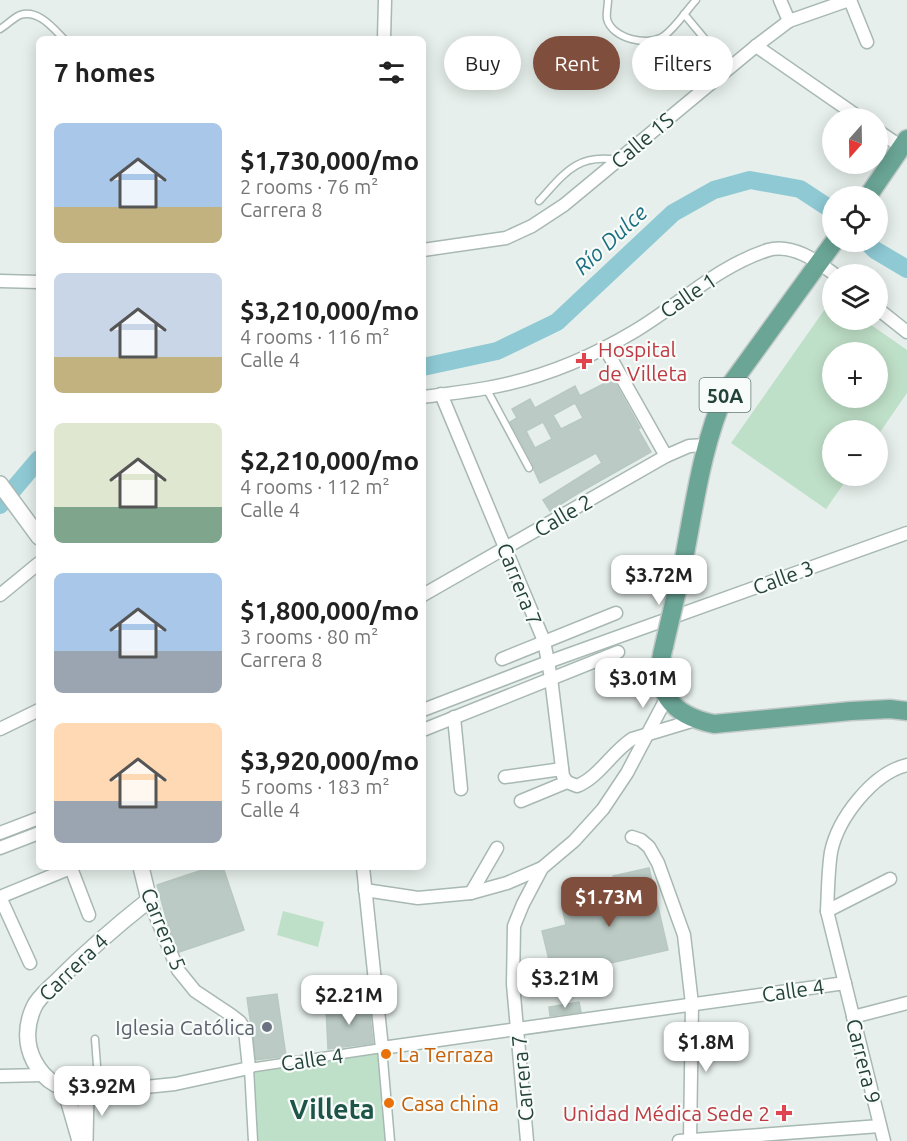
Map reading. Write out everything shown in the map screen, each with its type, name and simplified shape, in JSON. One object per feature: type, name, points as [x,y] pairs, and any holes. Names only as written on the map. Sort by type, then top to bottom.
[{"type":"main road","points":[[875,186],[905,146]]},
{"type":"main road","name":"50A","points":[[667,697],[661,682],[659,663],[682,569],[706,446],[714,418],[726,391],[826,252]]},
{"type":"main road","points":[[667,697],[680,712],[694,720],[714,724],[851,711],[890,709],[907,711]]},
{"type":"street","points":[[384,36],[385,0]]},
{"type":"street","points":[[780,0],[789,21]]},
{"type":"street","points":[[850,0],[867,42]]},
{"type":"street","name":"Calle 1S","points":[[733,65],[789,21],[850,0]]},
{"type":"street","points":[[756,45],[846,108]]},
{"type":"street","name":"Calle 1S","points":[[426,248],[506,238],[532,226],[564,205],[702,90]]},
{"type":"street","points":[[888,136],[905,146]]},
{"type":"street","name":"Calle 1","points":[[426,396],[528,379],[604,348],[637,330],[713,276],[770,250],[822,251]]},
{"type":"street","points":[[3,283],[36,282]]},
{"type":"street","points":[[888,317],[907,332]]},
{"type":"street","points":[[604,348],[666,456]]},
{"type":"street","name":"Carrera 7","points":[[441,394],[544,641],[563,776],[567,782]]},
{"type":"street","name":"Calle 2","points":[[426,593],[666,456],[689,446],[706,446]]},
{"type":"street","points":[[1,485],[36,532]]},
{"type":"street","name":"Calle 3","points":[[426,709],[548,662],[907,533]]},
{"type":"street","points":[[0,595],[36,565]]},
{"type":"street","points":[[502,658],[616,613]]},
{"type":"street","points":[[426,729],[618,652]]},
{"type":"street","name":"Carrera 7","points":[[527,1141],[513,984],[514,926],[542,868],[574,841],[603,809],[627,773],[667,697]]},
{"type":"street","points":[[0,729],[36,711]]},
{"type":"street","points":[[454,717],[461,789]]},
{"type":"street","points":[[521,801],[567,782],[577,786],[586,782],[623,744],[632,739],[694,720]]},
{"type":"street","name":"Carrera 9","points":[[884,1141],[827,911],[832,849],[849,810],[876,782],[907,765]]},
{"type":"street","points":[[505,777],[562,769]]},
{"type":"street","points":[[0,833],[36,819]]},
{"type":"street","points":[[0,848],[36,834]]},
{"type":"street","points":[[632,837],[641,840],[649,847],[684,935],[692,1004],[686,1141],[750,1138],[880,1126]]},
{"type":"street","points":[[471,893],[497,848]]},
{"type":"street","points":[[364,890],[418,897],[471,893],[507,884],[542,868]]},
{"type":"street","points":[[30,963],[0,897],[67,870]]},
{"type":"street","points":[[73,870],[89,915]]},
{"type":"street","name":"Carrera 5","points":[[142,870],[149,900],[178,970],[195,991],[240,1022],[245,1030],[253,1141]]},
{"type":"street","points":[[363,870],[390,1141]]},
{"type":"street","points":[[827,911],[890,879]]},
{"type":"street","name":"Carrera 4","points":[[43,1075],[32,1058],[27,1038],[28,1023],[34,1004],[109,932],[149,900]]},
{"type":"street","name":"Calle 4","points":[[65,1089],[93,1093],[175,1084],[249,1068],[845,983]]},
{"type":"street","points":[[853,1017],[907,1003]]},
{"type":"street","points":[[0,1076],[43,1075],[65,1089],[80,1141]]},
{"type":"street","points":[[85,1141],[93,1093]]},
{"type":"lane","points":[[608,0],[607,20],[614,30],[641,41],[652,41],[665,35],[696,0]]},
{"type":"lane","points":[[0,29],[22,14],[33,15],[44,19],[61,36]]},
{"type":"lane","points":[[684,14],[702,36]]},
{"type":"lane","points":[[539,201],[557,180],[576,165],[600,157],[618,160]]},
{"type":"lane","points":[[486,388],[529,468]]},
{"type":"lane","points":[[93,1093],[94,1040]]},
{"type":"green space","points":[[822,313],[822,330],[878,330],[907,350],[907,393],[888,421],[822,420],[822,486],[842,486],[826,509],[731,443]]},
{"type":"green space","points":[[283,911],[324,922],[318,947],[277,935]]},
{"type":"green space","points":[[382,1048],[390,1141],[253,1141],[249,1068]]},
{"type":"building","points":[[613,379],[651,452],[550,511],[543,500],[602,463],[596,453],[540,483],[534,466],[510,422],[517,418],[512,409],[530,399],[535,408],[575,386],[580,396]],"holes":[[[575,403],[583,418],[561,429],[553,415]],[[543,422],[552,439],[535,448],[526,431]]]},
{"type":"building","points":[[649,868],[668,950],[553,976],[542,931],[566,925],[562,907],[618,894],[613,876]]},
{"type":"building","points":[[202,870],[224,870],[244,930],[179,952],[157,885]]},
{"type":"building","name":"Iglesia Católica","points":[[277,994],[286,1056],[256,1060],[247,998]]},
{"type":"building","points":[[579,1002],[581,1012],[550,1016],[549,1007]]},
{"type":"building","points":[[369,1005],[373,1043],[328,1049],[326,1008]]},
{"type":"waterway","name":"Río Dulce","points":[[426,366],[497,351],[557,322],[673,213],[714,190],[750,180],[800,189],[822,203]]},
{"type":"waterway","name":"Río Dulce","points":[[878,252],[907,269]]},
{"type":"waterway","name":"Río Dulce","points":[[0,505],[36,463]]},
{"type":"place","name":"Hospital de Villeta","points":[[584,361]]},
{"type":"place","name":"Iglesia Católica","points":[[267,1027]]},
{"type":"place","name":"La Terraza","points":[[386,1054]]},
{"type":"place","name":"Casa china","points":[[389,1103]]},
{"type":"place","name":"Unidad Médica Sede 2","points":[[784,1113]]},
{"type":"district","name":"Villeta","points":[[332,1109]]}]
